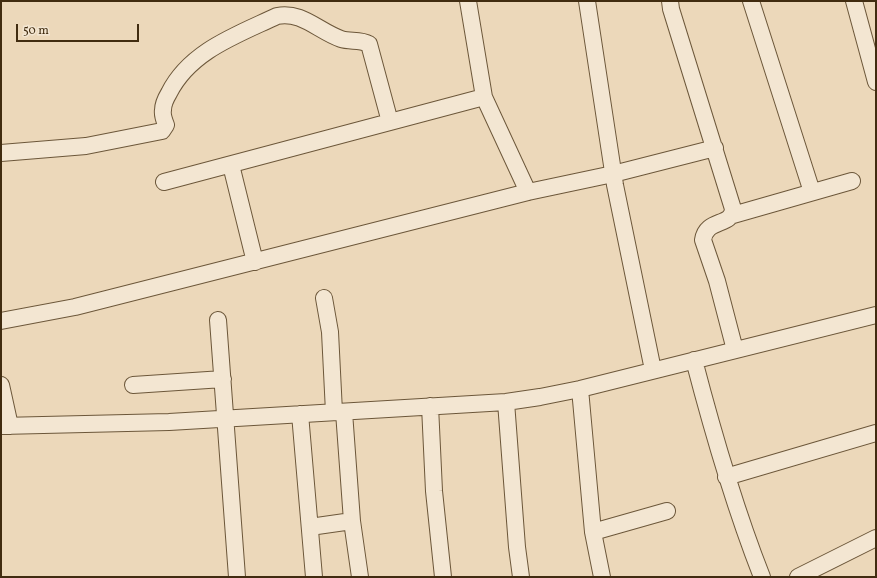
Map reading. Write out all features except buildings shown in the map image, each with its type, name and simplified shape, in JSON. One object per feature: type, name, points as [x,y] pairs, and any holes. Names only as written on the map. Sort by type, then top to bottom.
[{"type":"street","points":[[468,1],[484,97],[528,192]]},
{"type":"street","points":[[587,1],[613,174],[653,370]]},
{"type":"street","points":[[670,1],[731,201],[733,215]]},
{"type":"street","points":[[751,1],[812,192]]},
{"type":"street","points":[[854,1],[876,82]]},
{"type":"street","points":[[1,153],[86,146],[162,131],[166,125],[163,113],[164,102],[173,84],[186,67],[200,56],[234,36],[277,16],[284,15],[305,20],[343,40],[368,44],[390,122]]},
{"type":"street","points":[[164,182],[484,97]]},
{"type":"street","points":[[1,321],[75,307],[528,192],[613,174],[715,148]]},
{"type":"street","points":[[231,165],[255,262]]},
{"type":"street","points":[[735,350],[717,281],[703,240],[707,228],[730,218],[733,215],[852,181]]},
{"type":"street","points":[[324,298],[330,332],[360,577]]},
{"type":"street","points":[[1,385],[5,426],[97,425],[506,402],[540,398],[580,389],[876,316]]},
{"type":"street","points":[[218,320],[227,418],[237,577]]},
{"type":"street","points":[[694,360],[726,477],[743,529],[762,577]]},
{"type":"street","points":[[133,385],[223,379]]},
{"type":"street","points":[[580,389],[593,532],[602,577]]},
{"type":"street","points":[[506,402],[516,547],[521,577]]},
{"type":"street","points":[[430,406],[434,491],[443,577]]},
{"type":"street","points":[[300,414],[314,577]]},
{"type":"street","points":[[726,477],[876,434]]},
{"type":"street","points":[[593,532],[667,511]]},
{"type":"street","points":[[310,527],[352,521]]},
{"type":"street","points":[[798,577],[876,538]]}]
